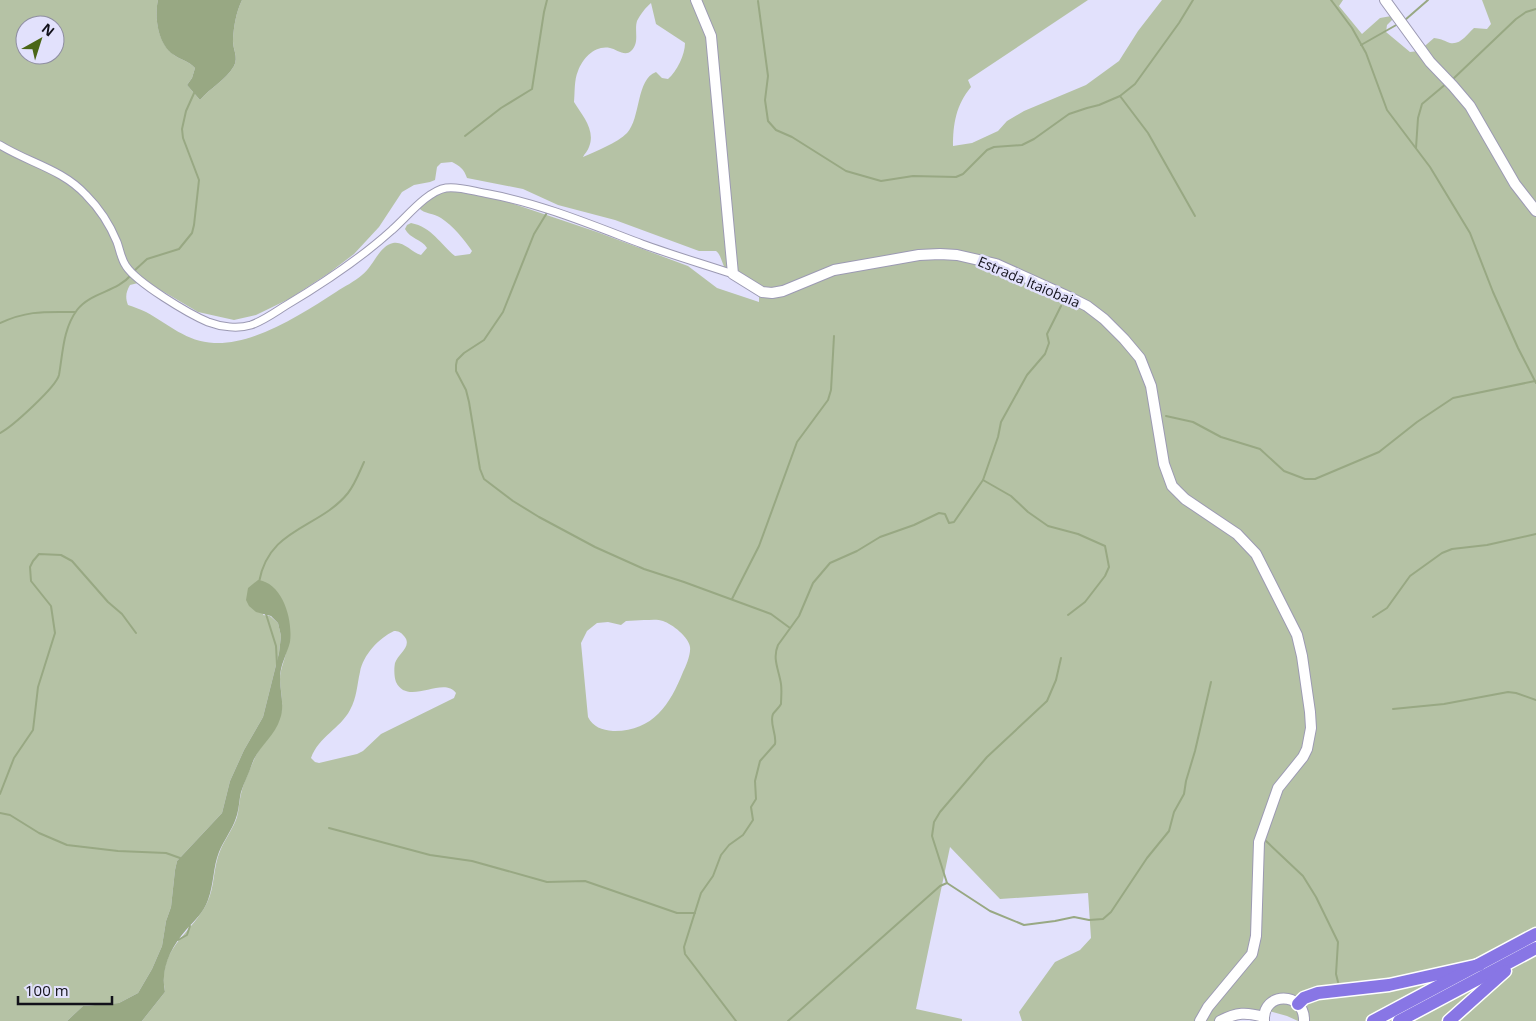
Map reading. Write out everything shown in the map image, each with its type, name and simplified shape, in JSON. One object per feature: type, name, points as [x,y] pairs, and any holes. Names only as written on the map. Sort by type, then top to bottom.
[{"type":"highway","points":[[1373,1021],[1536,934]]},
{"type":"highway","points":[[1399,1021],[1536,949]]},
{"type":"highway","points":[[1449,1021],[1495,979],[1536,949]]},
{"type":"highway","points":[[1298,1004],[1304,998],[1318,993],[1389,986],[1479,965]]},
{"type":"street","points":[[0,145],[64,176],[85,194],[108,225],[116,240],[123,261],[135,276],[195,316],[210,323],[226,326],[248,326],[259,322],[301,297],[380,241],[425,199],[435,192],[446,188],[459,188],[500,196],[553,210],[657,249],[733,274],[711,36],[696,0]]},
{"type":"street","points":[[1385,0],[1421,50],[1470,106],[1515,184],[1536,211]]},
{"type":"street","name":"Estrada Itaiobaia","points":[[733,274],[762,292],[772,293],[834,270],[854,266],[919,255],[940,254],[970,257],[996,264],[1069,296],[1086,306],[1104,319],[1140,358],[1151,386],[1167,476],[1172,486],[1185,500],[1237,534],[1256,554],[1298,635],[1310,712],[1311,728],[1307,749],[1278,788],[1259,842],[1255,945],[1247,961],[1208,1007],[1200,1021]]},
{"type":"street","points":[[1220,1021],[1235,1015],[1248,1013],[1264,1019],[1266,1009],[1274,1000],[1286,998],[1298,1004],[1304,1021]]},
{"type":"shaded area","points":[[0,0],[158,0],[157,22],[161,38],[174,55],[195,68],[192,78],[187,85],[200,100],[227,76],[234,66],[236,59],[233,42],[234,29],[242,0],[1088,0],[968,80],[971,87],[956,115],[953,146],[972,143],[998,131],[1007,121],[1024,111],[1086,85],[1119,61],[1138,31],[1162,0],[1343,0],[1339,6],[1362,34],[1380,18],[1397,15],[1387,25],[1386,32],[1410,52],[1419,51],[1434,38],[1454,43],[1461,41],[1474,28],[1487,29],[1491,24],[1482,0],[1536,0],[1536,1021],[1298,1021],[1269,1011],[1218,1021],[1022,1021],[1019,1012],[1055,962],[1080,950],[1091,938],[1088,893],[1000,899],[950,847],[916,1009],[962,1019],[962,1021],[142,1021],[165,992],[164,977],[166,964],[171,953],[200,914],[210,897],[218,857],[237,817],[240,797],[245,782],[256,756],[279,720],[282,705],[280,676],[288,644],[289,628],[283,604],[274,589],[263,615],[270,616],[278,623],[281,636],[279,653],[263,717],[244,750],[230,781],[222,813],[177,861],[171,907],[166,921],[162,946],[152,969],[138,993],[119,1003],[83,1006],[67,1021],[0,1021]],"holes":[[[651,3],[656,24],[685,43],[684,53],[668,79],[662,78],[656,72],[645,82],[635,118],[627,133],[623,137],[583,157],[588,150],[591,135],[587,123],[574,102],[575,82],[578,71],[586,57],[599,48],[610,48],[629,53],[634,48],[636,41],[637,21]],[[452,162],[463,170],[467,178],[523,189],[558,205],[615,220],[699,251],[716,251],[729,275],[737,283],[759,290],[759,302],[717,288],[688,266],[597,232],[499,199],[444,189],[421,202],[419,208],[438,216],[450,225],[469,246],[472,251],[470,254],[455,256],[425,228],[411,223],[405,229],[427,248],[421,255],[401,244],[393,243],[388,245],[356,280],[294,318],[262,333],[229,342],[204,342],[186,336],[146,312],[128,305],[126,297],[130,285],[138,283],[164,292],[198,312],[234,320],[256,315],[289,299],[354,254],[379,227],[402,192],[414,185],[435,180],[437,167],[441,163]],[[659,620],[671,625],[687,639],[690,647],[689,656],[678,684],[658,714],[639,727],[627,730],[605,730],[592,723],[588,717],[581,643],[587,631],[597,623],[608,622],[621,625],[626,621]],[[394,631],[399,632],[407,643],[395,663],[395,680],[401,689],[417,692],[434,688],[450,688],[456,693],[454,698],[381,734],[363,751],[357,754],[319,763],[315,762],[311,758],[319,744],[346,717],[350,710],[364,659],[372,648]]]},
{"type":"shaded area","points":[[158,0],[242,0],[234,29],[233,42],[236,59],[234,66],[227,76],[200,100],[187,85],[192,78],[195,68],[169,50],[161,38],[157,22]]},
{"type":"shaded area","points":[[258,580],[267,583],[280,595],[290,623],[290,642],[280,673],[281,714],[278,725],[258,752],[241,792],[236,818],[217,858],[210,894],[206,904],[171,951],[165,967],[165,992],[142,1021],[67,1021],[83,1006],[119,1003],[138,993],[152,969],[162,946],[166,921],[171,907],[177,861],[222,813],[230,781],[244,750],[263,717],[279,653],[281,636],[278,623],[271,616],[256,612],[249,606],[246,600],[248,588]]},
{"type":"waterway","points":[[465,136],[501,108],[532,89],[547,0]]},
{"type":"waterway","points":[[758,1],[768,76],[765,100],[768,121],[776,130],[792,137],[846,171],[881,181],[913,176],[956,177],[963,174],[987,150],[994,147],[1022,145],[1034,139],[1069,114],[1120,96],[1135,84],[1179,23],[1193,0]]},
{"type":"waterway","points":[[1331,0],[1352,28],[1366,53],[1387,110],[1430,167],[1470,233],[1493,292],[1536,383]]},
{"type":"waterway","points":[[1405,20],[1428,0]]},
{"type":"waterway","points":[[1453,79],[1516,19],[1526,12],[1536,9]]},
{"type":"waterway","points":[[1361,45],[1398,24]]},
{"type":"waterway","points":[[1416,148],[1418,118],[1422,104],[1447,83]]},
{"type":"waterway","points":[[134,271],[147,259],[179,249],[192,233],[199,180],[183,138],[182,129],[186,111],[195,91]]},
{"type":"waterway","points":[[1120,96],[1148,133],[1195,216]]},
{"type":"waterway","points":[[548,211],[534,234],[503,312],[484,340],[457,360],[456,371],[466,390],[480,469],[484,479],[513,501],[539,517],[595,547],[644,569],[771,614],[790,628]]},
{"type":"waterway","points":[[0,433],[33,406],[56,381],[59,375],[66,333],[77,310],[89,299],[119,285],[131,275]]},
{"type":"waterway","points":[[736,1021],[685,954],[684,947],[701,893],[713,876],[721,855],[729,845],[743,835],[753,820],[751,807],[756,799],[755,781],[760,761],[775,744],[772,717],[781,704],[781,684],[776,660],[778,645],[799,616],[813,583],[830,563],[857,551],[880,537],[914,525],[939,513],[945,514],[949,523],[954,522],[983,480],[998,437],[1001,422],[1027,375],[1045,354],[1049,343],[1047,334],[1061,306]]},
{"type":"waterway","points":[[0,323],[29,314],[75,312]]},
{"type":"waterway","points":[[732,599],[759,546],[797,442],[828,400],[831,390],[834,336]]},
{"type":"waterway","points":[[1166,416],[1193,422],[1221,437],[1260,449],[1284,471],[1305,479],[1315,479],[1379,452],[1417,422],[1453,398],[1535,381]]},
{"type":"waterway","points":[[259,582],[265,564],[273,550],[296,530],[336,505],[350,490],[364,462]]},
{"type":"waterway","points":[[983,480],[1011,496],[1028,512],[1048,526],[1078,534],[1105,546],[1109,567],[1105,576],[1085,602],[1068,615]]},
{"type":"waterway","points":[[1373,617],[1387,608],[1410,576],[1442,553],[1452,549],[1487,545],[1536,534]]},
{"type":"waterway","points":[[0,794],[14,758],[33,730],[38,687],[55,633],[51,606],[31,581],[30,567],[33,561],[39,554],[61,555],[72,561],[108,602],[122,614],[136,633]]},
{"type":"waterway","points":[[266,614],[276,646],[277,665]]},
{"type":"waterway","points":[[1061,658],[1056,680],[1047,701],[987,757],[940,812],[934,822],[932,836],[947,883],[990,911],[1024,925],[1074,917],[1089,920],[1103,919],[1111,912],[1147,858],[1169,831],[1174,812],[1184,794],[1211,682]]},
{"type":"waterway","points":[[1393,709],[1444,704],[1508,692],[1536,700]]},
{"type":"waterway","points":[[0,813],[10,815],[39,833],[67,845],[118,851],[166,853],[180,858]]},
{"type":"waterway","points":[[329,828],[430,855],[472,861],[547,882],[585,881],[677,913],[695,913]]},
{"type":"waterway","points":[[1266,841],[1303,876],[1316,897],[1338,942],[1336,974],[1338,982]]},
{"type":"waterway","points":[[788,1021],[940,886],[947,883]]},
{"type":"waterway","points":[[178,940],[187,935],[190,926]]}]
